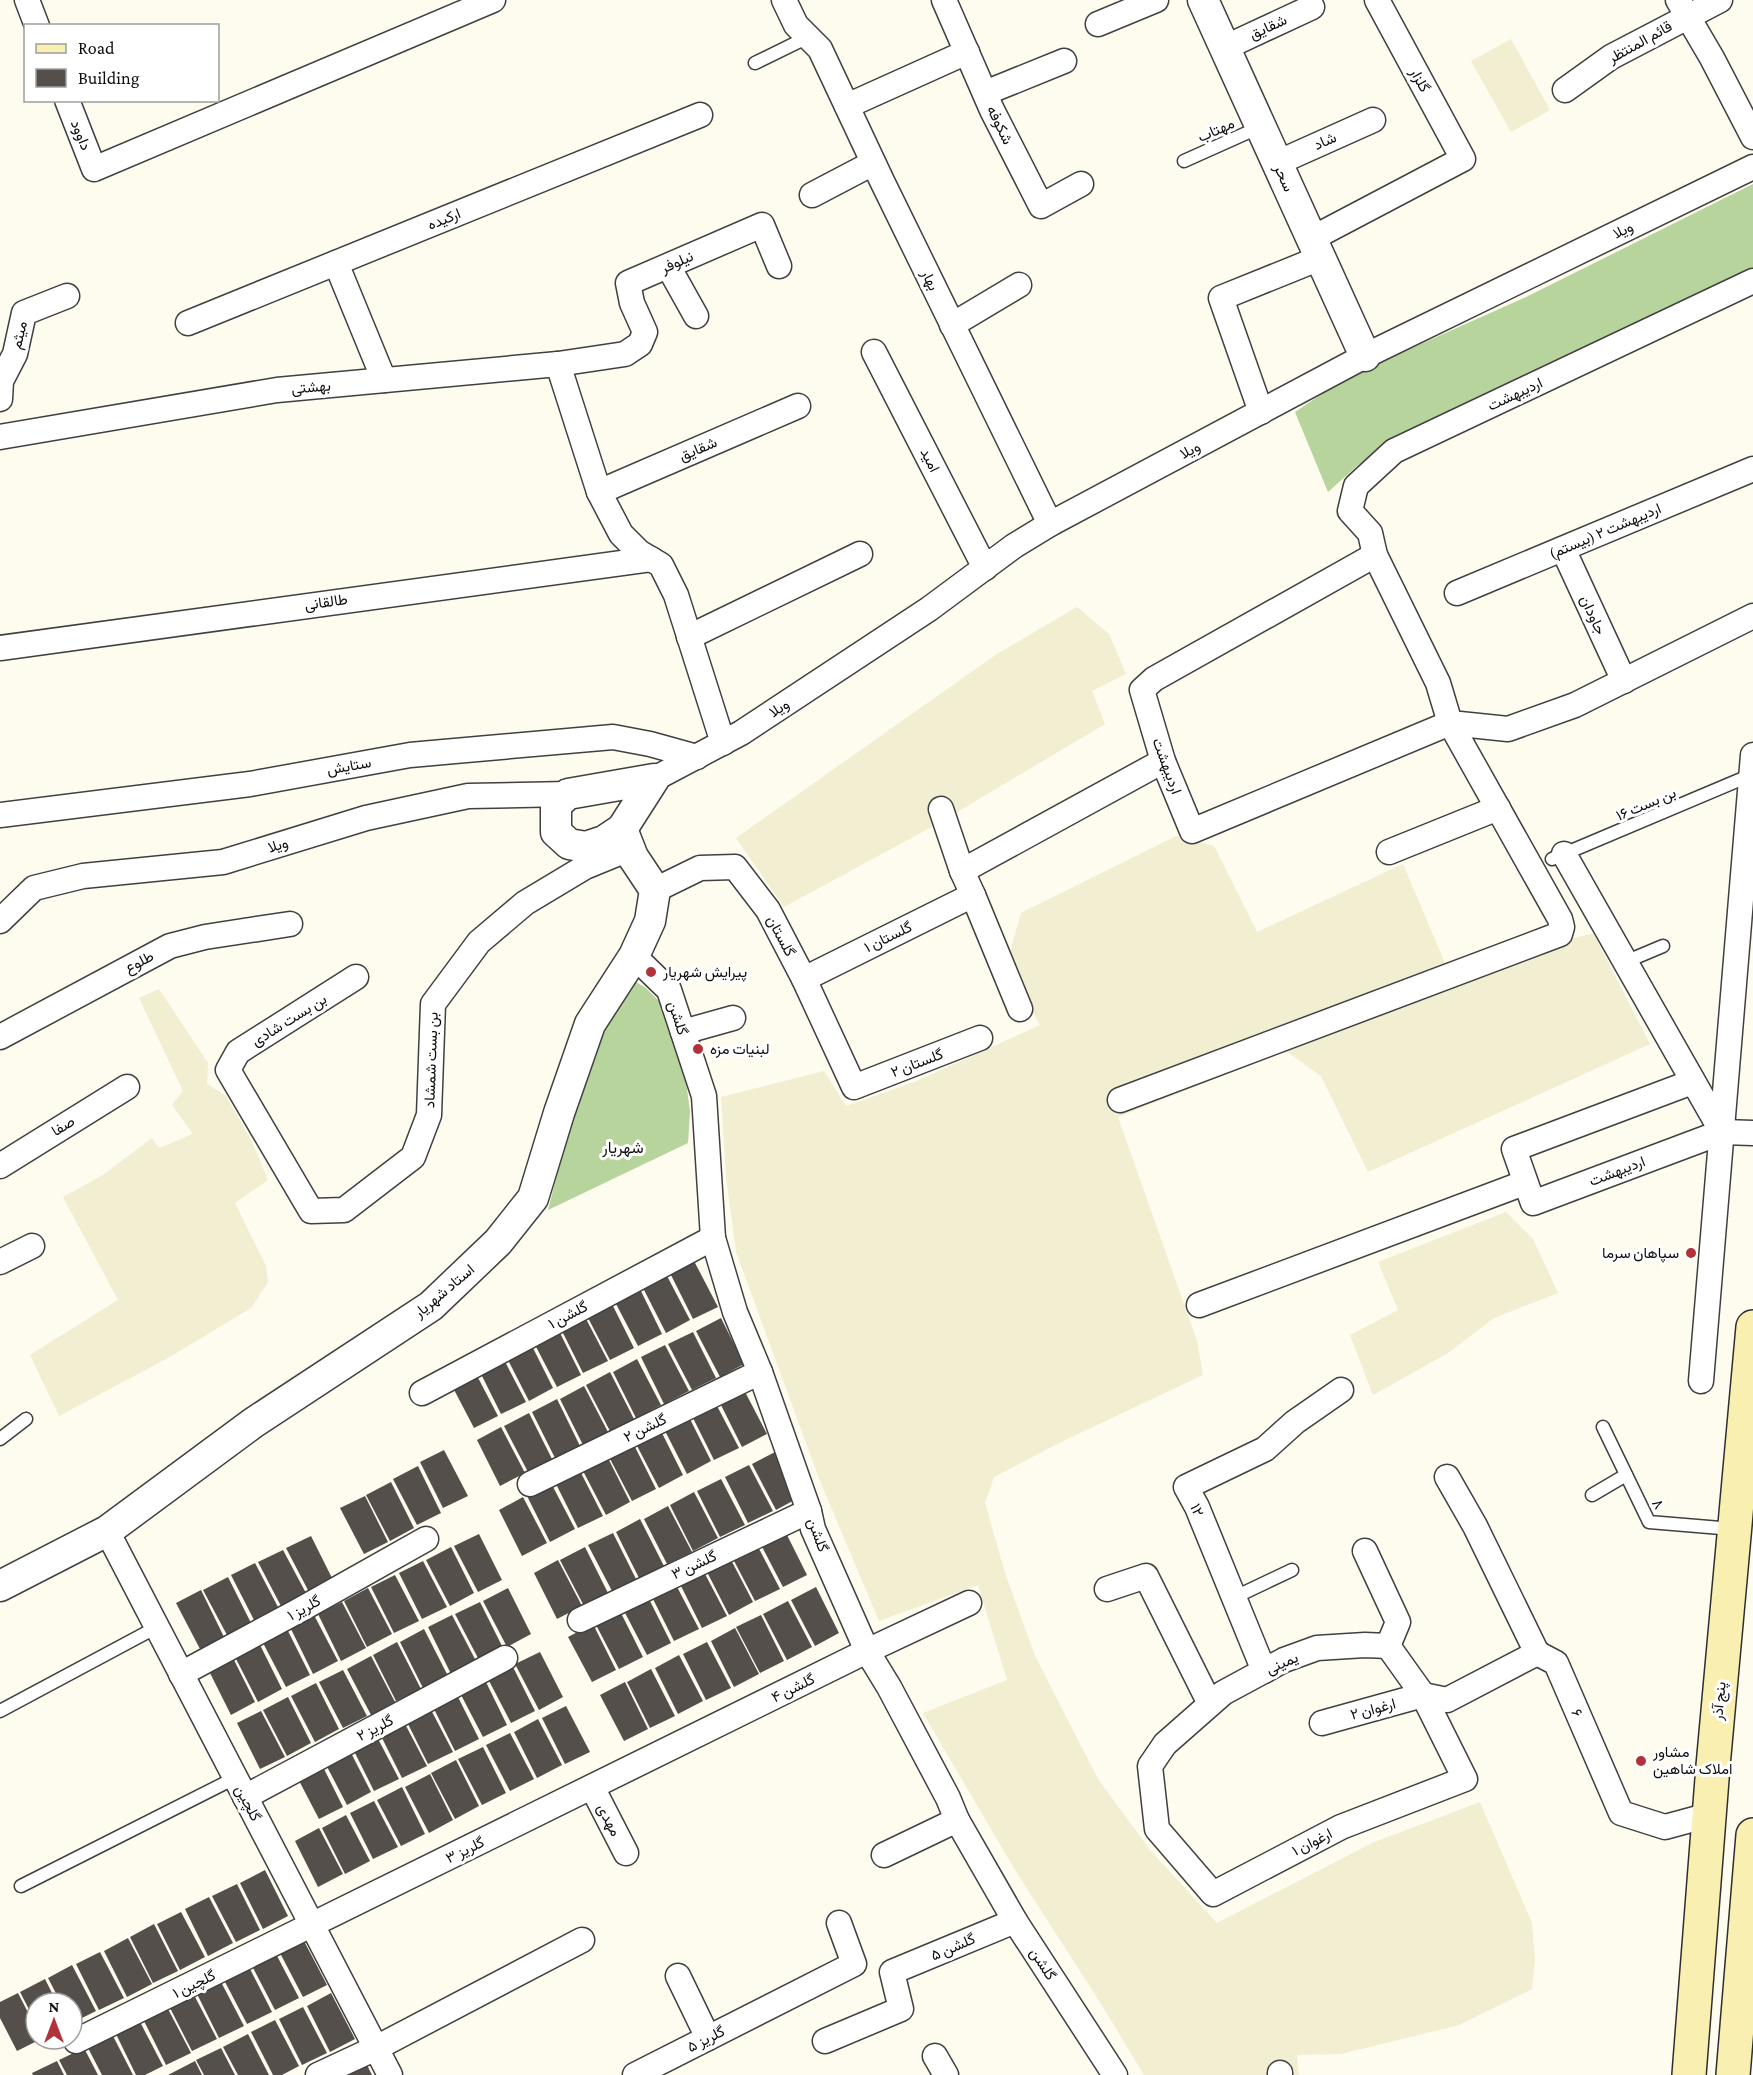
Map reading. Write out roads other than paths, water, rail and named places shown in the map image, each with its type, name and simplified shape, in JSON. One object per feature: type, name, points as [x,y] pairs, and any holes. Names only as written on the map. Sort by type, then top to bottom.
[{"type":"main road","name":"پنج آذر","points":[[1689,2075],[1709,1815],[1753,1327]]},
{"type":"main road","points":[[1741,2059],[1753,1835]]},
{"type":"street","points":[[27,0],[36,24]]},
{"type":"street","name":"داوود","points":[[68,102],[94,169],[493,0]]},
{"type":"street","name":"بهار","points":[[784,0],[796,25],[820,49],[873,163],[1050,524]]},
{"type":"street","name":"شکوفه","points":[[944,0],[985,93],[1041,206],[1081,184]]},
{"type":"street","points":[[1098,24],[1156,0]]},
{"type":"street","name":"سحر","points":[[1203,0],[1365,356]]},
{"type":"street","name":"گلزار","points":[[1316,249],[1464,159],[1377,0]]},
{"type":"street","name":"قائم المنتظر","points":[[1565,90],[1683,8],[1720,0]]},
{"type":"street","name":"شقایق","points":[[1224,48],[1312,7]]},
{"type":"street","points":[[1683,8],[1753,137]]},
{"type":"street","points":[[847,106],[967,52]]},
{"type":"street","points":[[985,93],[1064,61]]},
{"type":"street","name":"ارکیده","points":[[188,323],[700,115]]},
{"type":"street","name":"شاد","points":[[1277,163],[1373,120]]},
{"type":"street","points":[[812,195],[873,163]]},
{"type":"street","name":"ویلا","points":[[654,779],[723,743],[929,609],[1014,546],[1050,524],[1365,356],[1753,167]]},
{"type":"street","name":"نیلوفر","points":[[625,354],[640,344],[645,332],[632,303],[628,283],[762,225],[778,266]]},
{"type":"street","points":[[1261,412],[1221,298],[1316,249]]},
{"type":"street","points":[[336,262],[384,380]]},
{"type":"street","points":[[668,266],[696,316]]},
{"type":"street","name":"اردیبهشت","points":[[1450,723],[1438,683],[1375,555],[1370,533],[1350,511],[1356,486],[1394,451],[1753,281]]},
{"type":"street","points":[[952,325],[1019,285]]},
{"type":"street","name":"میثم","points":[[0,399],[7,353],[24,313],[67,296]]},
{"type":"street","name":"امید","points":[[874,352],[986,567]]},
{"type":"street","name":"بهشتی","points":[[0,437],[277,390],[558,364],[625,354]]},
{"type":"street","points":[[558,364],[599,492],[621,534],[639,552],[661,565],[671,585],[723,743]]},
{"type":"street","name":"شقایق","points":[[599,492],[798,406]]},
{"type":"street","name":"اردیبهشت ۲ (بیستم)","points":[[1457,593],[1753,469]]},
{"type":"street","name":"جاودان","points":[[1563,549],[1624,681]]},
{"type":"street","points":[[689,637],[860,554]]},
{"type":"street","name":"اردیبهشت","points":[[1375,555],[1154,679],[1142,690],[1163,761],[1192,831],[1450,723],[1508,729],[1575,705],[1753,616]]},
{"type":"street","name":"طالقانی","points":[[0,648],[651,559]]},
{"type":"street","points":[[1120,1100],[1560,934],[1562,927],[1560,919],[1450,723]]},
{"type":"street","name":"ستایش","points":[[0,814],[250,784],[410,755],[613,737],[697,757]]},
{"type":"street","points":[[962,871],[1163,761]]},
{"type":"street","points":[[1701,1381],[1752,765]]},
{"type":"street","points":[[626,839],[604,841],[586,847],[569,844],[556,832],[556,805],[568,794],[654,779]]},
{"type":"street","points":[[626,839],[654,779]]},
{"type":"street","name":"ویلا","points":[[0,921],[34,888],[83,876],[222,862],[366,818],[468,795],[568,794]]},
{"type":"street","points":[[1389,852],[1498,808]]},
{"type":"street","points":[[941,809],[962,871],[1020,1009]]},
{"type":"street","points":[[626,839],[655,890]]},
{"type":"street","name":"بن بست شمشاد","points":[[228,1070],[311,1211],[344,1210],[413,1157],[429,1115],[433,1004],[449,979],[480,942],[525,903],[626,839]]},
{"type":"street","points":[[1558,857],[1624,962],[1722,1132]]},
{"type":"street","name":"گلستان","points":[[655,890],[700,868],[735,867],[768,910],[804,979],[854,1087]]},
{"type":"street","name":"استاد شهریار","points":[[0,1586],[106,1531],[253,1423],[431,1306],[498,1242],[533,1198],[590,1024],[634,956],[650,921],[655,890]]},
{"type":"street","name":"گلستان ۱","points":[[804,979],[973,895]]},
{"type":"street","name":"طلوع","points":[[0,1037],[170,946],[205,936],[290,924]]},
{"type":"street","name":"گلشن","points":[[634,956],[669,990],[704,1096],[713,1238],[735,1312],[760,1372],[809,1511],[813,1529],[867,1651],[889,1687],[948,1798],[957,1820],[1015,1921],[1114,2075]]},
{"type":"street","name":"بن بست شادی","points":[[228,1070],[238,1052],[356,977]]},
{"type":"street","points":[[683,1032],[733,1018]]},
{"type":"street","name":"گلستان ۲","points":[[854,1087],[980,1038]]},
{"type":"street","points":[[1199,1305],[1524,1183],[1514,1149],[1692,1082]]},
{"type":"street","name":"صفا","points":[[0,1166],[127,1087]]},
{"type":"street","points":[[1722,1132],[1753,1133]]},
{"type":"street","name":"اردیبهشت","points":[[1524,1183],[1533,1203],[1722,1132]]},
{"type":"street","name":"گلشن ۱","points":[[422,1392],[713,1238]]},
{"type":"street","points":[[0,1262],[32,1246]]},
{"type":"street","name":"گلشن ۲","points":[[530,1484],[760,1372]]},
{"type":"street","name":"۱۲","points":[[1264,1671],[1197,1507],[1186,1487],[1265,1449],[1295,1422],[1341,1390]]},
{"type":"street","points":[[1365,1551],[1398,1622],[1388,1646],[1423,1695],[1447,1700],[1537,1653],[1475,1526],[1447,1478]]},
{"type":"street","name":"گلشن ۳","points":[[580,1620],[809,1511]]},
{"type":"street","name":"گلچین","points":[[106,1531],[390,2075]]},
{"type":"street","name":"گلریز ۱","points":[[181,1674],[426,1539]]},
{"type":"street","points":[[1107,1589],[1146,1576],[1210,1704]]},
{"type":"street","name":"گلشن ۴","points":[[618,1774],[867,1651],[969,1604]]},
{"type":"street","name":"یمینی","points":[[1150,1766],[1165,1744],[1223,1693],[1284,1660],[1317,1648],[1388,1646]]},
{"type":"street","name":"۶","points":[[1537,1653],[1556,1663],[1621,1813],[1665,1827],[1709,1815]]},
{"type":"street","name":"گلریز ۲","points":[[240,1787],[505,1658]]},
{"type":"street","name":"ارغوان ۲","points":[[1322,1723],[1423,1695]]},
{"type":"street","name":"ارغوان ۱","points":[[1150,1766],[1157,1829],[1213,1894],[1341,1827],[1465,1779],[1423,1695]]},
{"type":"street","name":"گلریز ۳","points":[[312,1926],[618,1774]]},
{"type":"street","name":"مهدی","points":[[592,1787],[626,1853]]},
{"type":"street","points":[[884,1856],[957,1820]]},
{"type":"street","name":"گلشن ۵","points":[[825,2041],[901,2009],[892,1972],[1015,1921]]},
{"type":"street","name":"گلریز ۵","points":[[635,2075],[855,1964],[839,1923]]},
{"type":"street","name":"گلچین ۱","points":[[84,2037],[312,1926]]},
{"type":"street","points":[[318,2075],[376,2048],[582,1940]]},
{"type":"street","points":[[678,1976],[708,2038]]},
{"type":"lane","points":[[755,63],[808,37]]},
{"type":"lane","name":"مهتاب","points":[[1184,161],[1260,127]]},
{"type":"lane","name":"بن بست ۱۶","points":[[1558,857],[1752,765]]},
{"type":"lane","points":[[1624,962],[1663,946]]},
{"type":"lane","points":[[0,1439],[26,1419]]},
{"type":"lane","name":"۸","points":[[1603,1427],[1649,1522],[1734,1529]]},
{"type":"lane","points":[[1592,1495],[1626,1475]]},
{"type":"lane","points":[[1233,1598],[1292,1570]]},
{"type":"lane","points":[[0,1711],[157,1628]]},
{"type":"lane","points":[[21,1886],[240,1787]]},
{"type":"place","name":"پیرایش شهریار","points":[[651,972]]},
{"type":"place","name":"لبنیات مزه","points":[[698,1049]]},
{"type":"place","name":"سپاهان سرما","points":[[1691,1253]]},
{"type":"place","name":"مشاور املاک شاهین","points":[[1641,1761]]},
{"type":"district","name":"شهریار","points":[[623,1147]]}]
